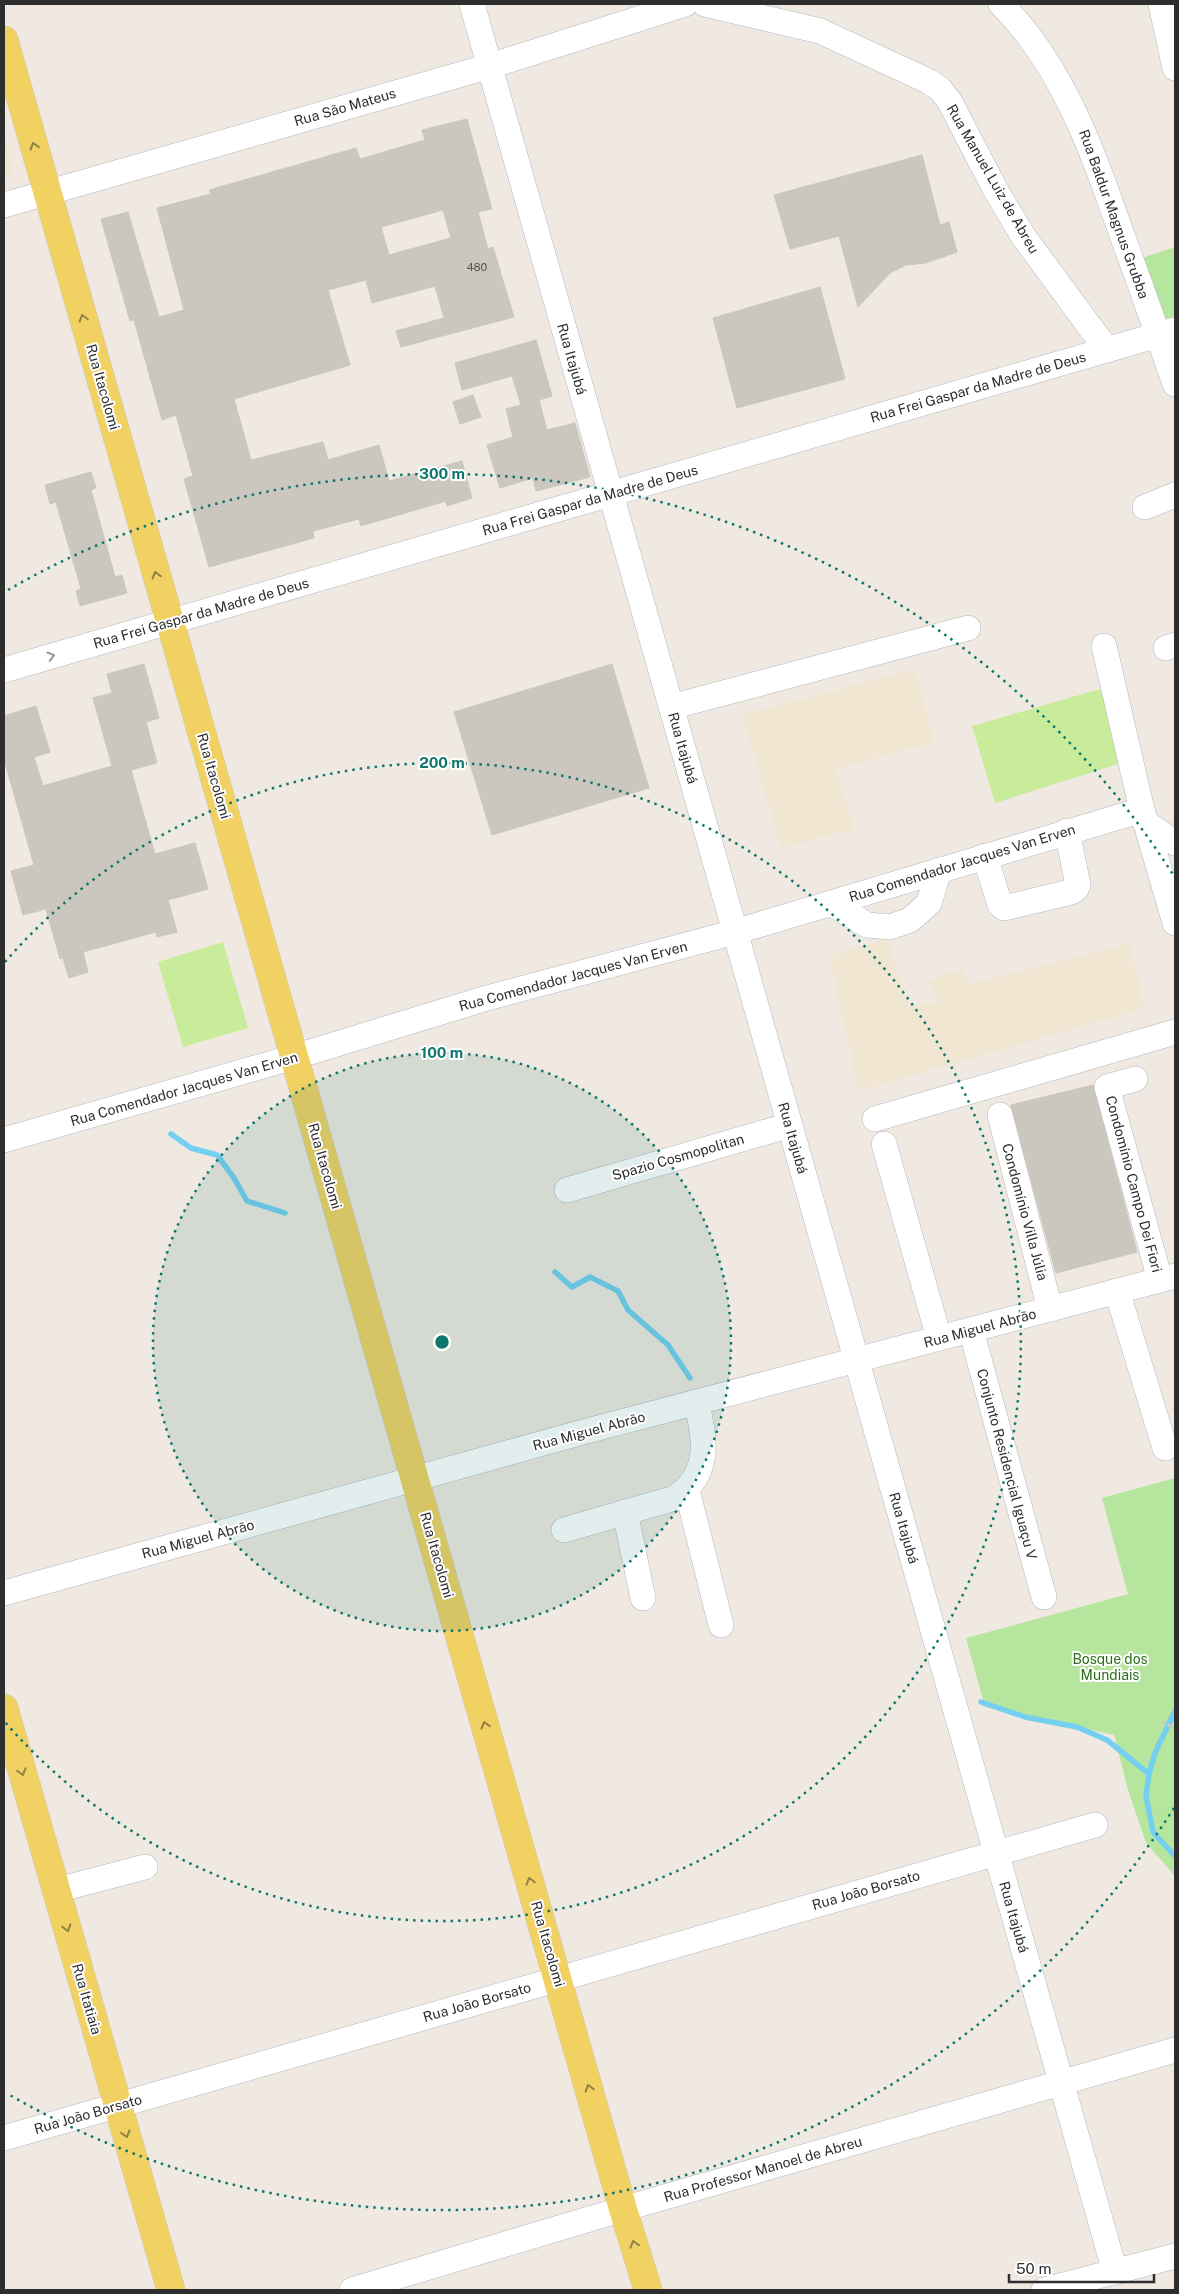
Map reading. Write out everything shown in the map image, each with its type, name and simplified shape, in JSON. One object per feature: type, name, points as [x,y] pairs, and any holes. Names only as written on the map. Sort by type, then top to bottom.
[{"type":"main road","name":"Rua Itacolomi","points":[[4,40],[623,2209],[648,2290]]},
{"type":"main road","name":"Rua Itatiaia","points":[[6,1723],[57,1890],[171,2290]]},
{"type":"street","name":"Rua Itajubá","points":[[472,4],[1115,2272]]},
{"type":"street","name":"Rua São Mateus","points":[[4,205],[490,66],[685,4]]},
{"type":"street","name":"Rua Manuel Luiz de Abreu","points":[[705,4],[820,31],[928,80],[940,89],[950,102],[995,189],[1023,236],[1107,350]]},
{"type":"street","name":"Rua Baldur Magnus Grubba","points":[[1001,4],[1025,31],[1076,115],[1167,333],[1175,384]]},
{"type":"street","points":[[1161,4],[1175,68]]},
{"type":"street","name":"Rua Frei Gaspar da Madre de Deus","points":[[4,670],[1167,333]]},
{"type":"street","points":[[1145,507],[1175,495]]},
{"type":"street","points":[[671,707],[968,628]]},
{"type":"street","points":[[1104,646],[1143,816],[1175,923]]},
{"type":"street","points":[[1143,816],[1175,843]]},
{"type":"street","name":"Rua Comendador Jacques Van Erven","points":[[4,1140],[294,1057],[487,998],[735,932],[1067,831],[1143,816]]},
{"type":"street","points":[[985,856],[1000,905],[1004,908],[1071,892],[1078,885],[1067,831]]},
{"type":"street","points":[[831,903],[867,925],[890,927],[910,920],[929,903],[939,870]]},
{"type":"street","points":[[875,1119],[1175,1032]]},
{"type":"street","name":"Condomínio Campo Dei Fiori","points":[[1135,1079],[1107,1087],[1168,1278]]},
{"type":"street","name":"Condomínio Villa Júlia","points":[[1000,1115],[1050,1309]]},
{"type":"street","name":"Spazio Cosmopolitan","points":[[567,1190],[790,1125]]},
{"type":"street","points":[[884,1144],[940,1338]]},
{"type":"street","name":"Rua Miguel Abrão","points":[[4,1593],[696,1402],[1168,1278]]},
{"type":"street","points":[[1117,1291],[1165,1448]]},
{"type":"street","name":"Conjunto Residencial Iguaçu V","points":[[971,1330],[1044,1597]]},
{"type":"street","points":[[564,1530],[675,1498],[687,1490],[702,1465],[703,1426],[696,1402]]},
{"type":"street","points":[[687,1490],[721,1625]]},
{"type":"street","points":[[626,1512],[643,1598]]},
{"type":"street","name":"Rua João Borsato","points":[[4,2138],[118,2107],[558,1978],[1095,1825]]},
{"type":"street","points":[[57,1890],[145,1867]]},
{"type":"street","name":"Rua Professor Manoel de Abreu","points":[[352,2290],[623,2209],[1175,2050]]},
{"type":"street","points":[[1044,2290],[1175,2256]]},
{"type":"path","points":[[1162,1721],[1175,1729]]},
{"type":"shaded area","points":[[4,134],[13,171],[10,176],[4,178]]},
{"type":"shaded area","points":[[916,669],[934,742],[836,769],[854,829],[781,848],[742,715]]},
{"type":"shaded area","points":[[887,939],[909,1007],[937,1002],[928,981],[962,969],[969,984],[1129,943],[1145,1008],[859,1091],[829,956]]},
{"type":"green space","points":[[1175,247],[1175,316],[1164,319],[1142,258]]},
{"type":"green space","points":[[1100,689],[1124,762],[995,803],[972,726]]},
{"type":"green space","points":[[223,942],[248,1028],[183,1047],[158,962]]},
{"type":"green space","name":"Bosque dos Mundiais","points":[[1175,1478],[1175,1876],[1146,1843],[1128,1790],[1114,1735],[985,1707],[966,1638],[1128,1594],[1102,1498]]},
{"type":"building","points":[[467,119],[492,209],[478,212],[488,249],[493,247],[514,317],[401,347],[396,331],[444,318],[435,286],[372,303],[366,280],[328,290],[350,365],[234,399],[251,460],[323,442],[328,460],[379,445],[389,481],[462,461],[472,498],[447,506],[446,501],[361,526],[359,519],[313,531],[314,538],[209,567],[184,479],[193,476],[176,415],[162,420],[134,320],[130,321],[101,219],[128,212],[159,317],[184,310],[157,208],[211,194],[209,190],[356,148],[360,159],[425,140],[422,130]],"holes":[[[443,210],[451,238],[389,255],[381,227]]]},
{"type":"building","points":[[922,155],[940,225],[949,222],[957,252],[926,263],[906,265],[890,273],[858,307],[839,236],[790,249],[774,195]]},
{"type":"building","points":[[820,287],[845,379],[737,408],[713,318]]},
{"type":"building","points":[[536,340],[552,396],[539,400],[547,430],[575,423],[590,477],[536,491],[533,478],[500,488],[487,445],[513,437],[506,409],[521,405],[512,376],[462,390],[455,363]]},
{"type":"building","points":[[473,395],[481,417],[460,424],[453,402]]},
{"type":"building","points":[[91,472],[96,488],[91,490],[115,577],[122,575],[127,593],[80,606],[76,591],[81,589],[56,502],[50,504],[45,485]]},
{"type":"building","points":[[144,664],[159,718],[146,722],[157,763],[131,770],[155,854],[195,843],[208,889],[168,900],[177,932],[157,937],[156,932],[83,952],[88,972],[69,978],[63,958],[60,959],[46,909],[23,915],[11,871],[34,865],[4,759],[4,716],[36,706],[50,752],[34,757],[43,786],[112,766],[93,698],[112,693],[107,674]]},
{"type":"building","points":[[612,664],[649,788],[492,835],[454,712]]},
{"type":"building","points":[[1093,1085],[1137,1252],[1056,1273],[1011,1105]]},
{"type":"waterway","points":[[171,1134],[191,1148],[217,1155],[234,1178],[247,1201],[285,1213]]},
{"type":"waterway","points":[[555,1272],[572,1287],[590,1277],[618,1291],[628,1310],[668,1345],[690,1378]]},
{"type":"waterway","points":[[981,1702],[1025,1717],[1077,1727],[1107,1740],[1149,1774]]},
{"type":"waterway","points":[[1175,1711],[1155,1753],[1149,1774],[1146,1796],[1153,1832],[1175,1856]]}]
